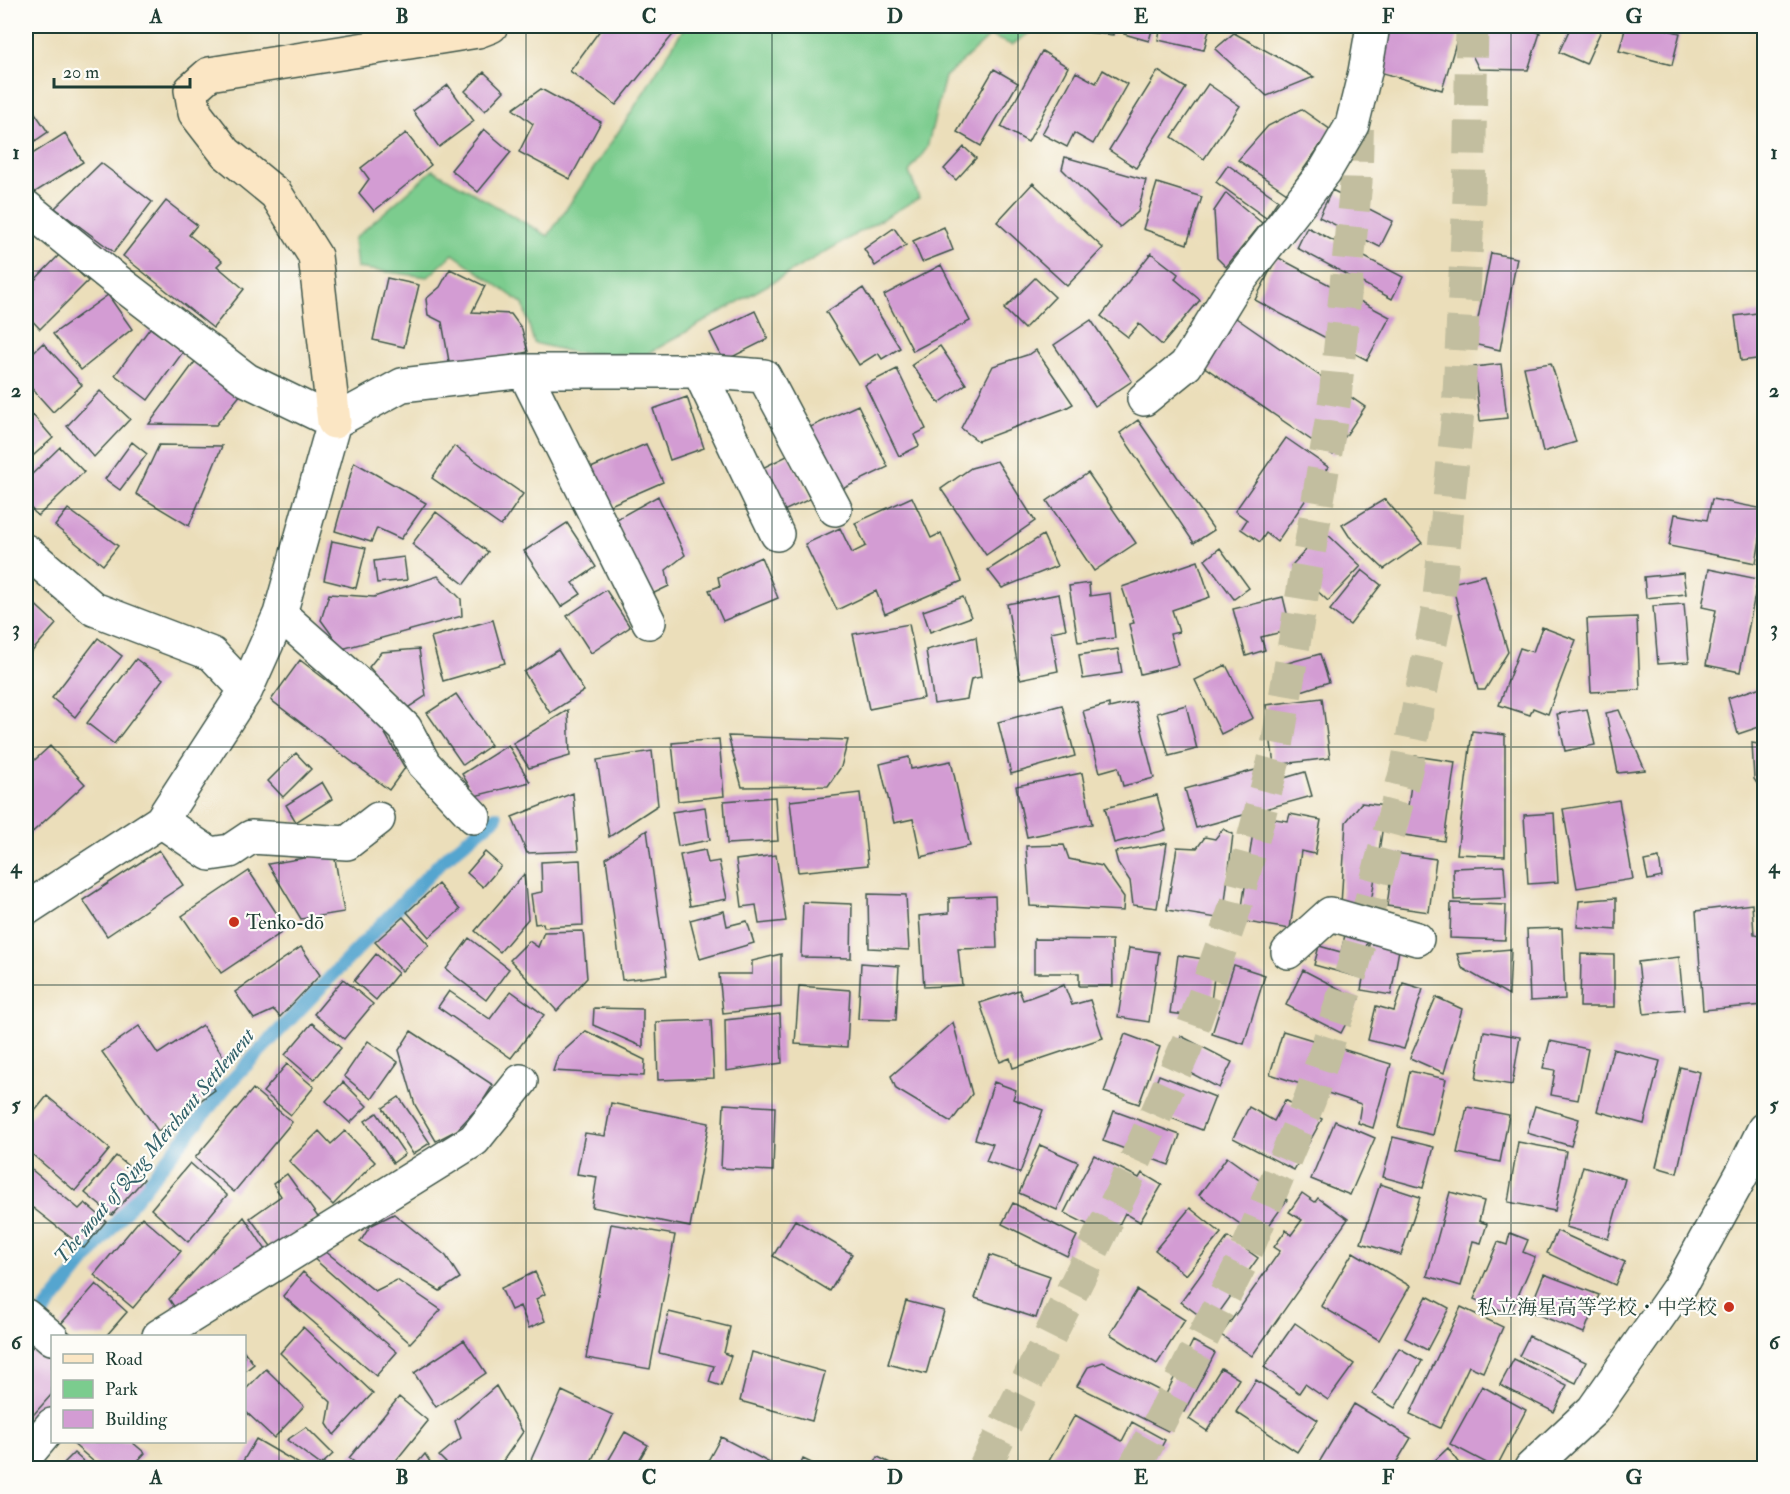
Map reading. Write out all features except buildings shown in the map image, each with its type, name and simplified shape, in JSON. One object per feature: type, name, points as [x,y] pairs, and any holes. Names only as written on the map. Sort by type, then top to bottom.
[{"type":"street","points":[[26,909],[161,821],[246,690],[280,614],[334,422],[315,256],[276,194],[226,153],[195,112],[191,90],[209,74],[478,31],[491,26]]},
{"type":"street","points":[[1144,399],[1186,365],[1232,290],[1325,171],[1352,125],[1373,26]]},
{"type":"street","points":[[26,207],[116,280],[248,380],[334,422]]},
{"type":"street","points":[[334,422],[402,386],[524,371],[699,370],[764,376],[835,509]]},
{"type":"street","points":[[699,370],[777,534]]},
{"type":"street","points":[[524,371],[649,622]]},
{"type":"street","points":[[26,551],[94,609],[212,654],[246,690]]},
{"type":"street","points":[[280,614],[405,728],[424,764],[474,817]]},
{"type":"street","points":[[161,821],[210,854],[230,852],[251,837],[347,843],[378,819]]},
{"type":"street","points":[[1288,952],[1330,914],[1417,939]]},
{"type":"street","points":[[161,1335],[474,1140],[521,1082]]},
{"type":"street","points":[[1531,1468],[1593,1410],[1680,1286],[1764,1129]]},
{"type":"street","points":[[26,1456],[51,1426]]},
{"type":"green space","points":[[685,26],[1034,26],[1033,30],[1012,45],[990,36],[945,77],[927,148],[909,172],[919,198],[646,355],[575,353],[534,343],[523,304],[453,254],[428,277],[357,268],[354,239],[433,170],[548,236],[627,119]]},
{"type":"waterway","name":"The moat of Qing Merchant Settlement","points":[[33,1325],[229,1083],[443,860],[496,817]]},
{"type":"tunnel","points":[[1134,1468],[1243,1260],[1310,1099],[1353,967],[1406,770],[1438,607],[1458,412],[1469,197],[1472,26]]},
{"type":"tunnel","points":[[984,1468],[1122,1191],[1186,1047],[1235,908],[1276,752],[1335,398],[1356,182],[1358,105]]},
{"type":"place","name":"Tenko-dō","points":[[234,922]]},
{"type":"place","name":"私立海星高等学校・中学校","points":[[1729,1307]]}]
